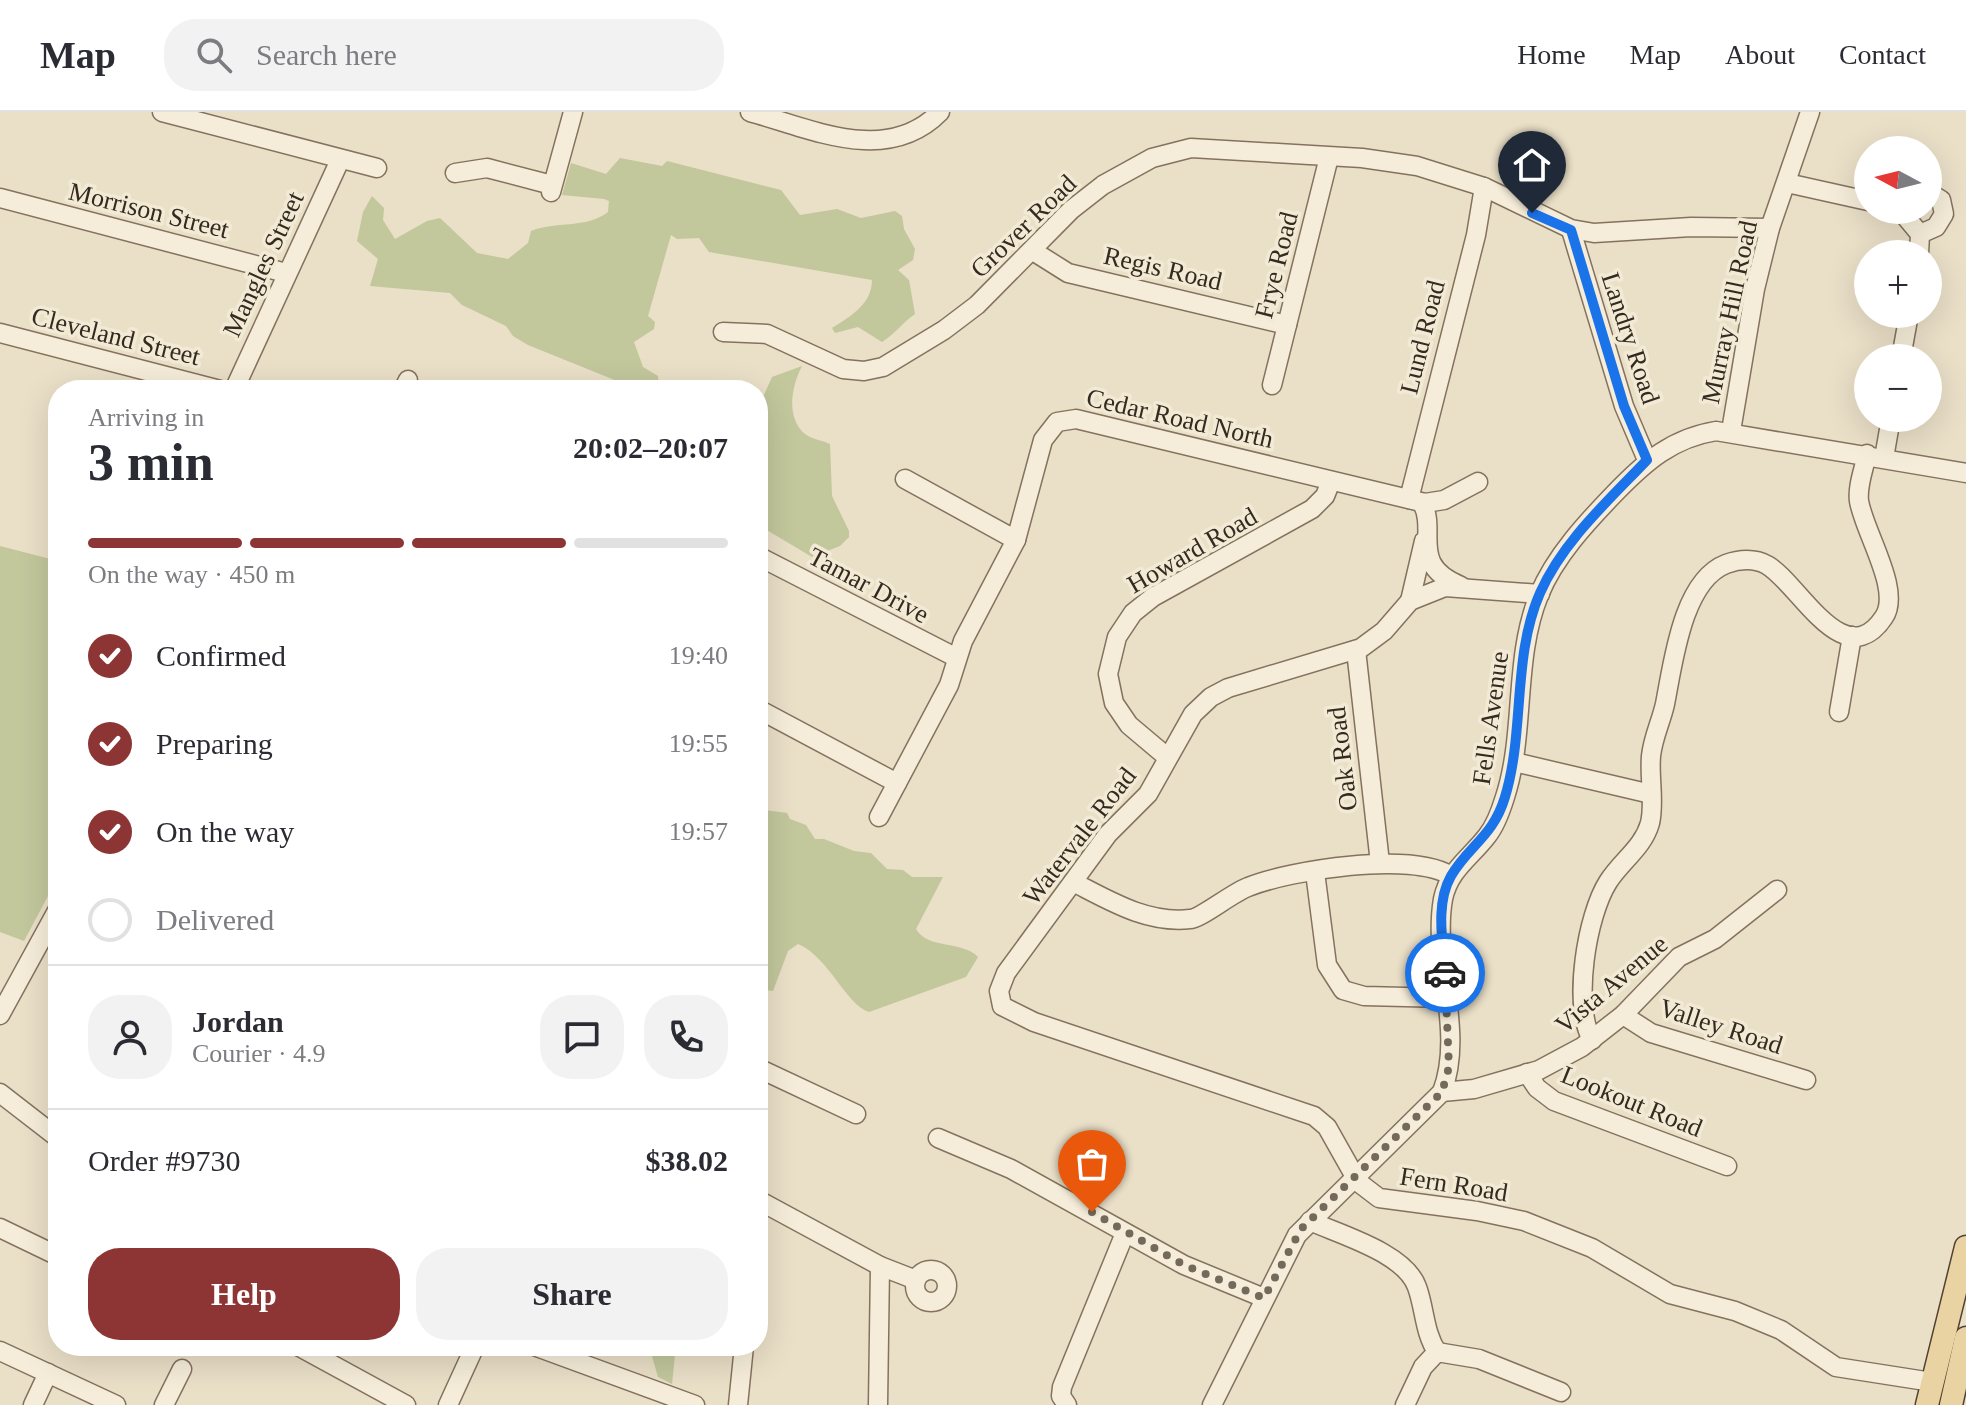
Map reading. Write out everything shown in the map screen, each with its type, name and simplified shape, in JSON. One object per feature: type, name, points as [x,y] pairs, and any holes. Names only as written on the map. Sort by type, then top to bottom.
[{"type":"main road","points":[[1927,1405],[1966,1247]]},
{"type":"main road","points":[[1951,1405],[1966,1338]]},
{"type":"street","points":[[162,112],[377,168]]},
{"type":"street","points":[[455,173],[487,168],[551,189],[573,112]]},
{"type":"street","points":[[750,112],[850,140],[871,141],[912,133],[940,112]]},
{"type":"street","name":"Murray Hill Road","points":[[1731,431],[1755,289],[1770,228],[1810,112]]},
{"type":"street","name":"Grover Road","points":[[723,332],[767,334],[836,367],[857,371],[883,367],[925,342],[986,298],[1081,201],[1123,173],[1162,155],[1191,148],[1406,164],[1484,187],[1571,230],[1594,233],[1691,227],[1770,228]]},
{"type":"street","name":"Frye Road","points":[[1272,385],[1329,157]]},
{"type":"street","name":"Mangles Street","points":[[238,380],[340,160]]},
{"type":"street","points":[[1787,183],[1854,198]]},
{"type":"street","name":"Lund Road","points":[[1461,586],[1436,567],[1424,540],[1427,520],[1416,501],[1484,187]]},
{"type":"street","name":"Morrison Street","points":[[0,198],[286,273]]},
{"type":"street","points":[[1912,224],[1920,234],[1920,240]]},
{"type":"street","points":[[1920,234],[1938,224]]},
{"type":"street","name":"Landry Road","points":[[1571,230],[1624,406],[1647,460]]},
{"type":"street","name":"Regis Road","points":[[1033,251],[1068,273],[1287,325]]},
{"type":"street","name":"Cleveland Street","points":[[0,333],[181,380]]},
{"type":"street","name":"Cedar Road North","points":[[879,817],[949,685],[957,658],[1016,540],[1044,437],[1052,426],[1066,419],[1147,435],[1416,501],[1444,500],[1478,482]]},
{"type":"street","name":"Fells Avenue","points":[[1442,1092],[1449,1067],[1442,913],[1451,876],[1488,835],[1499,816],[1514,762],[1526,653],[1540,594],[1570,545],[1647,460],[1691,437],[1731,431],[1966,473]]},
{"type":"street","points":[[1852,636],[1880,622],[1890,601],[1887,582],[1859,500],[1885,432]]},
{"type":"street","points":[[905,479],[1016,540]]},
{"type":"street","name":"Howard Road","points":[[1167,757],[1129,725],[1114,703],[1108,674],[1110,658],[1124,625],[1153,597],[1312,509],[1325,496],[1331,481]]},
{"type":"street","name":"Watervale Road","points":[[1410,601],[1424,540]]},
{"type":"street","name":"Tamar Drive","points":[[768,561],[957,658]]},
{"type":"street","points":[[1592,1040],[1584,1016],[1583,988],[1596,906],[1611,877],[1644,838],[1651,815],[1655,734],[1664,708],[1679,637],[1696,596],[1715,570],[1737,561],[1769,566],[1826,624],[1852,636]]},
{"type":"street","name":"Watervale Road","points":[[999,998],[1006,973],[1108,834],[1148,794],[1193,714],[1220,692],[1356,650],[1384,631],[1410,601],[1445,587],[1540,594]]},
{"type":"street","points":[[1839,712],[1852,636]]},
{"type":"street","name":"Oak Road","points":[[1356,650],[1380,863]]},
{"type":"street","points":[[768,714],[897,783]]},
{"type":"street","points":[[1514,762],[1651,794]]},
{"type":"street","points":[[1075,883],[1131,911],[1193,919],[1216,902],[1248,887],[1315,872],[1380,863],[1426,866],[1451,876]]},
{"type":"street","points":[[1315,872],[1327,965],[1343,990],[1364,996],[1447,998]]},
{"type":"street","name":"Vista Avenue","points":[[1442,1092],[1474,1089],[1527,1073],[1555,1062],[1592,1040],[1623,1015],[1679,957],[1715,939],[1777,890]]},
{"type":"street","points":[[0,1015],[48,927]]},
{"type":"street","name":"Fern Road","points":[[999,998],[1004,1008],[1034,1022],[1309,1113],[1327,1127],[1363,1188],[1384,1199],[1510,1217],[1578,1242],[1670,1294],[1735,1311],[1781,1330],[1834,1367],[1932,1382]]},
{"type":"street","name":"Valley Road","points":[[1623,1015],[1651,1033],[1806,1080]]},
{"type":"street","points":[[768,1073],[856,1114]]},
{"type":"street","name":"Lookout Road","points":[[1527,1073],[1537,1088],[1554,1101],[1727,1166]]},
{"type":"street","points":[[1212,1405],[1295,1238],[1442,1092]]},
{"type":"street","points":[[0,1093],[48,1130]]},
{"type":"street","points":[[938,1138],[1002,1164],[1184,1265],[1264,1298]]},
{"type":"street","points":[[768,1205],[880,1266],[916,1280]]},
{"type":"street","points":[[1310,1221],[1392,1258],[1407,1269],[1416,1283],[1429,1337],[1437,1352]]},
{"type":"street","points":[[0,1228],[48,1251]]},
{"type":"street","points":[[1067,1405],[1061,1396],[1062,1387],[1125,1233]]},
{"type":"street","points":[[878,1405],[880,1266]]},
{"type":"street","points":[[0,1351],[116,1405]]},
{"type":"street","points":[[1437,1352],[1479,1359],[1561,1392]]},
{"type":"street","points":[[1405,1405],[1423,1367],[1437,1352]]},
{"type":"street","points":[[316,1356],[406,1405]]},
{"type":"street","points":[[448,1405],[470,1356]]},
{"type":"street","points":[[561,1356],[695,1405]]},
{"type":"street","points":[[738,1405],[743,1356]]},
{"type":"street","points":[[164,1405],[182,1369]]},
{"type":"street","points":[[33,1405],[48,1373]]},
{"type":"green space","points":[[620,158],[662,166],[667,161],[781,190],[800,215],[837,209],[861,218],[895,211],[902,216],[904,229],[915,249],[913,260],[898,270],[909,280],[915,314],[882,342],[858,327],[835,333],[832,328],[864,303],[872,280],[709,252],[699,238],[677,239],[671,235],[648,316],[655,322],[654,329],[634,342],[643,367],[658,376],[658,380],[615,380],[528,345],[513,336],[506,326],[462,305],[450,293],[370,286],[378,259],[357,241],[363,212],[372,196],[384,208],[383,220],[395,239],[427,221],[440,218],[477,253],[508,259],[528,243],[531,231],[590,221],[608,212],[609,201],[604,199],[562,195],[571,163],[606,174]]},
{"type":"green space","points":[[802,366],[793,391],[795,419],[805,434],[830,444],[832,496],[849,537],[840,546],[812,557],[768,531],[768,386],[772,377]]},
{"type":"green space","points":[[0,546],[48,558],[48,896],[24,941],[0,932]]},
{"type":"green space","points":[[768,810],[787,813],[790,819],[806,825],[815,839],[871,853],[887,869],[903,870],[912,877],[943,877],[916,929],[928,940],[963,948],[978,957],[966,977],[869,1012],[853,1000],[819,959],[798,944],[788,951],[773,991],[768,990]]},
{"type":"green space","points":[[652,1356],[675,1356],[672,1384],[658,1377]]},
{"type":"way so far","points":[[1092,1212],[1141,1243],[1184,1265],[1264,1298],[1301,1229],[1442,1092],[1449,1067],[1445,973]]},
{"type":"route","points":[[1445,973],[1442,913],[1446,886],[1461,863],[1488,835],[1505,799],[1514,762],[1529,632],[1540,594],[1570,545],[1647,460],[1624,406],[1571,230],[1532,213]]}]
